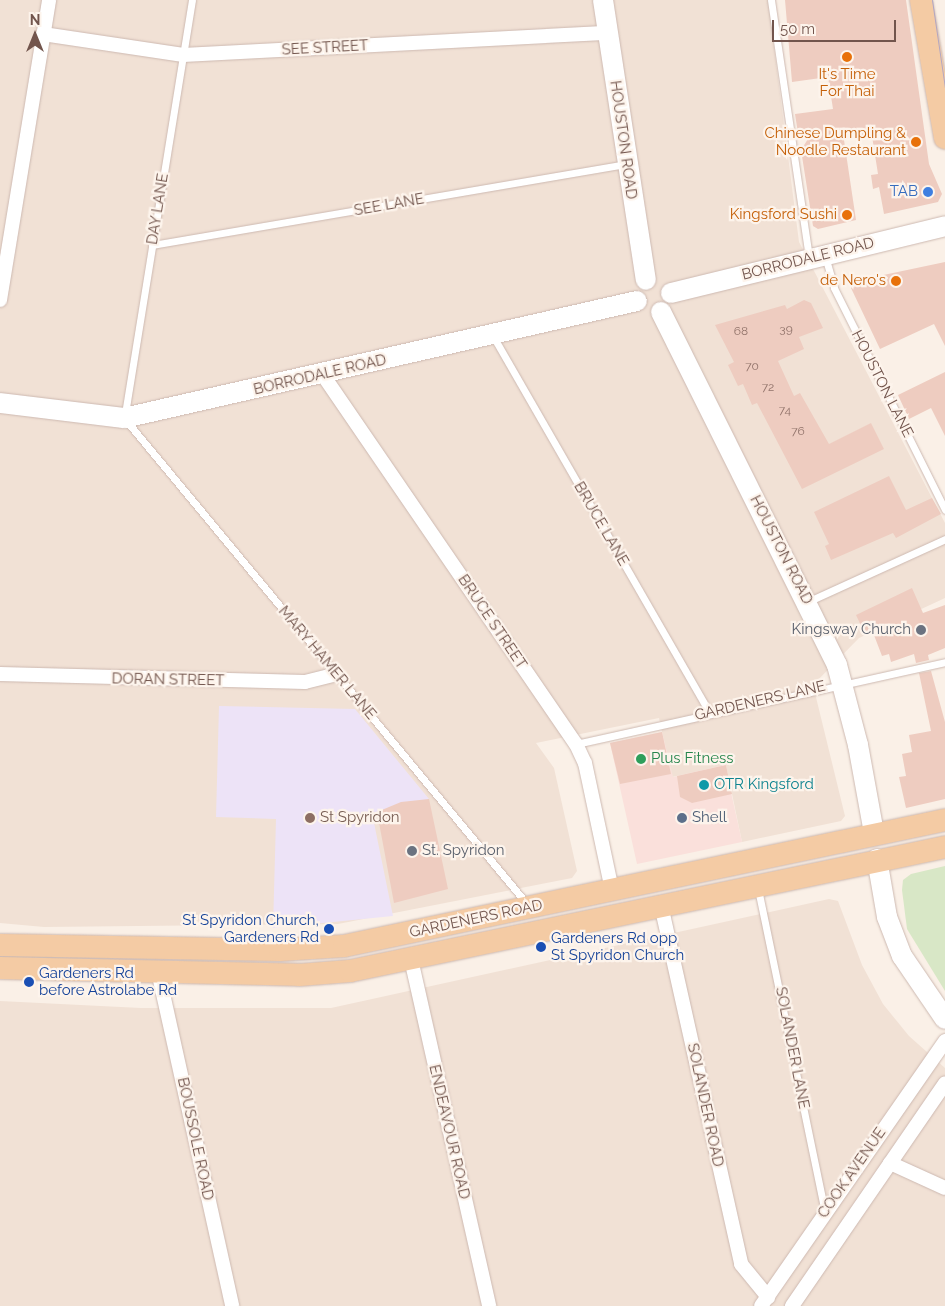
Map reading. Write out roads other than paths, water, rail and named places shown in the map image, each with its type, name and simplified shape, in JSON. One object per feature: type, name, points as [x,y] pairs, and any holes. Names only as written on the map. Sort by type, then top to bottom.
[{"type":"main road","points":[[920,0],[945,138]]},
{"type":"main road","name":"GARDENERS ROAD","points":[[0,945],[307,949],[384,939],[874,833],[945,820]]},
{"type":"main road","name":"GARDENERS ROAD","points":[[0,968],[322,974],[411,959],[757,884],[945,847]]},
{"type":"street","points":[[0,300],[49,0]]},
{"type":"street","name":"HOUSTON ROAD","points":[[603,0],[626,164],[646,280]]},
{"type":"street","name":"SEE STREET","points":[[44,34],[183,55],[608,33]]},
{"type":"street","name":"BORRODALE ROAD","points":[[671,293],[945,226]]},
{"type":"street","points":[[646,280],[663,281],[671,293],[670,304],[661,312],[645,311],[637,301],[637,291],[646,280]]},
{"type":"street","name":"BORRODALE ROAD","points":[[0,403],[124,418],[323,375],[637,301]]},
{"type":"street","name":"HOUSTON ROAD","points":[[661,312],[807,602],[843,683],[874,833],[877,859]]},
{"type":"street","name":"BRUCE STREET","points":[[323,375],[576,744],[585,763],[612,890]]},
{"type":"street","name":"DORAN STREET","points":[[0,674],[305,682],[336,674]]},
{"type":"street","points":[[877,859],[887,917],[902,956],[945,1019]]},
{"type":"street","name":"SOLANDER ROAD","points":[[661,905],[740,1264],[764,1301]]},
{"type":"street","name":"ENDEAVOUR ROAD","points":[[411,959],[488,1306]]},
{"type":"street","name":"BOUSSOLE ROAD","points":[[158,971],[232,1306]]},
{"type":"street","name":"COOK AVENUE","points":[[764,1301],[945,1041]]},
{"type":"street","name":"COOK AVENUE","points":[[792,1306],[945,1083]]},
{"type":"street","points":[[890,1163],[945,1188]]},
{"type":"lane","name":"DAY LANE","points":[[124,418],[192,0]]},
{"type":"lane","name":"HOUSTON LANE","points":[[771,0],[817,258],[834,288],[945,510]]},
{"type":"lane","points":[[930,59],[945,91]]},
{"type":"lane","name":"SEE LANE","points":[[152,245],[626,164]]},
{"type":"lane","name":"BRUCE LANE","points":[[492,335],[710,713]]},
{"type":"lane","name":"MARY HAMER LANE","points":[[124,418],[530,907]]},
{"type":"lane","points":[[807,602],[945,539]]},
{"type":"lane","name":"GARDENERS LANE","points":[[576,744],[843,683],[945,662]]},
{"type":"lane","name":"SOLANDER LANE","points":[[757,884],[824,1213]]},
{"type":"tram line","points":[[932,0],[945,88]]},
{"type":"place","name":"It's Time For Thai","points":[[847,57]]},
{"type":"place","name":"Chinese Dumpling & Noodle Restaurant","points":[[916,142]]},
{"type":"place","name":"TAB","points":[[928,192]]},
{"type":"place","name":"Kingsford Sushi","points":[[847,215]]},
{"type":"place","name":"de Nero's","points":[[896,281]]},
{"type":"place","name":"Kingsway Church","points":[[921,630]]},
{"type":"place","name":"Plus Fitness","points":[[641,759]]},
{"type":"place","name":"OTR Kingsford","points":[[704,785]]},
{"type":"place","name":"St Spyridon","points":[[310,818]]},
{"type":"place","name":"Shell","points":[[682,818]]},
{"type":"place","name":"St. Spyridon","points":[[412,851]]},
{"type":"place","name":"St Spyridon Church, Gardeners Rd","points":[[329,929]]},
{"type":"place","name":"Gardeners Rd opp St Spyridon Church","points":[[541,947]]},
{"type":"place","name":"Gardeners Rd before Astrolabe Rd","points":[[29,982]]}]
